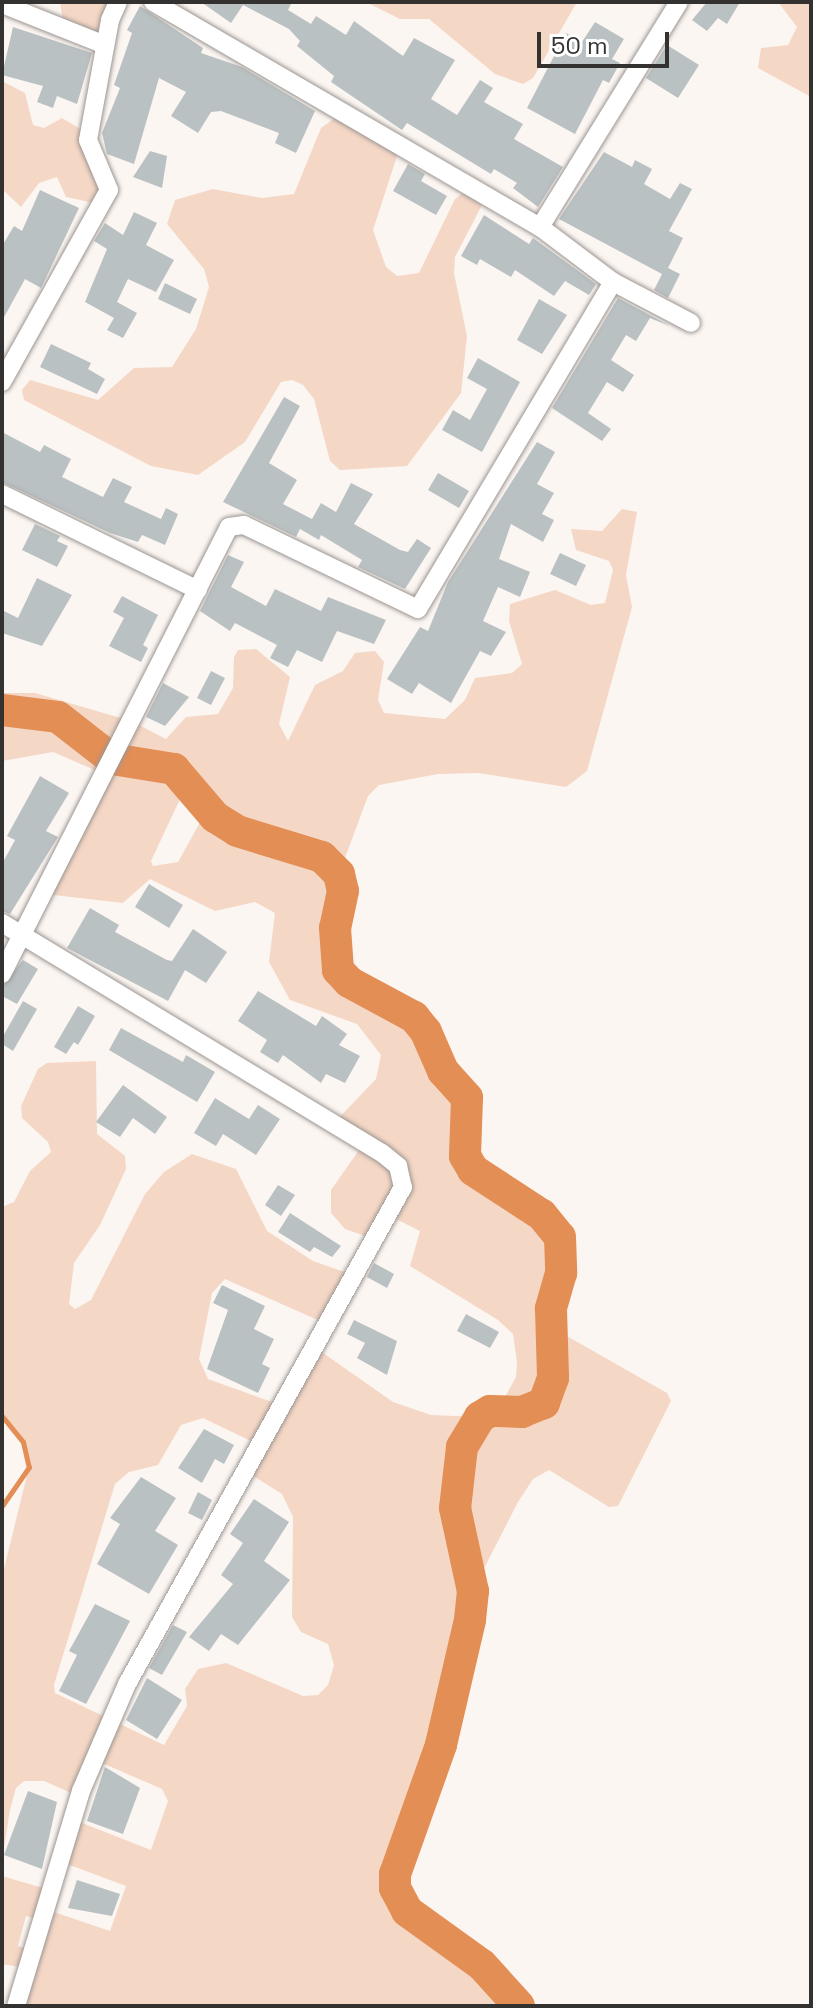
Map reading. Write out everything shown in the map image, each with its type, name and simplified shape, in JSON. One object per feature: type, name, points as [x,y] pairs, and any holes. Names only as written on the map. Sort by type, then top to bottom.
[{"type":"street","points":[[2,382],[109,190],[88,140],[105,45],[118,2]]},
{"type":"street","points":[[153,2],[540,227],[613,282],[691,323]]},
{"type":"street","points":[[540,227],[679,2]]},
{"type":"street","points":[[2,4],[105,45]]},
{"type":"street","points":[[2,974],[235,523],[418,609],[613,282]]},
{"type":"street","points":[[2,494],[198,590]]},
{"type":"street","points":[[2,923],[382,1153],[398,1166],[403,1187],[127,1684],[81,1791],[16,2006]]},
{"type":"shaded area","points":[[60,2],[118,2],[105,45],[64,28]]},
{"type":"shaded area","points":[[366,2],[577,2],[533,78],[523,84],[495,74],[429,19],[400,19]]},
{"type":"shaded area","points":[[778,2],[811,2],[811,97],[758,68],[761,48],[788,45],[797,27]]},
{"type":"shaded area","points":[[2,81],[25,93],[33,125],[44,128],[62,118],[89,134],[103,205],[66,197],[57,177],[39,183],[21,207],[2,189]]},
{"type":"shaded area","points":[[335,118],[393,146],[397,156],[373,230],[386,267],[397,276],[419,273],[455,199],[463,193],[482,205],[455,257],[454,273],[467,336],[461,393],[407,466],[340,470],[330,461],[314,399],[303,385],[292,380],[281,382],[245,442],[198,475],[151,466],[24,400],[22,390],[30,380],[98,400],[134,368],[172,367],[196,329],[209,287],[204,269],[167,224],[175,200],[213,189],[262,198],[294,194],[321,128]]},
{"type":"shaded area","points":[[622,509],[637,512],[626,575],[632,607],[587,771],[566,787],[478,773],[438,774],[379,785],[368,796],[339,874],[343,891],[335,928],[338,970],[349,982],[414,1017],[443,1071],[467,1098],[465,1156],[473,1170],[542,1215],[560,1237],[561,1273],[551,1327],[667,1393],[671,1401],[618,1506],[609,1507],[549,1470],[533,1479],[518,1502],[474,1588],[441,1745],[399,1861],[395,1888],[407,1911],[482,1965],[519,2006],[16,2006],[26,1968],[2,1964],[2,1876],[50,1890],[45,1909],[110,1931],[126,1886],[59,1861],[72,1819],[151,1850],[168,1801],[162,1789],[95,1760],[80,1797],[44,1781],[24,1781],[16,1788],[2,1860],[2,1577],[29,1467],[23,1442],[2,1416],[2,1207],[14,1202],[30,1171],[51,1152],[48,1142],[22,1118],[21,1106],[38,1069],[47,1063],[96,1061],[97,1134],[125,1156],[126,1169],[100,1225],[74,1263],[69,1304],[75,1309],[91,1300],[145,1194],[164,1172],[192,1154],[236,1169],[267,1231],[313,1261],[356,1276],[329,1325],[225,1279],[212,1293],[199,1359],[208,1379],[283,1406],[316,1348],[393,1402],[431,1415],[480,1417],[499,1408],[516,1377],[517,1362],[513,1334],[498,1320],[410,1266],[420,1231],[390,1216],[376,1240],[345,1229],[331,1213],[331,1190],[364,1143],[332,1125],[376,1079],[381,1055],[357,1024],[290,1000],[269,962],[275,913],[255,902],[215,911],[150,879],[123,903],[45,894],[104,774],[53,752],[2,761],[2,693],[35,693],[131,721],[166,739],[186,717],[218,714],[233,688],[234,657],[238,650],[256,649],[290,677],[279,724],[288,741],[315,685],[343,671],[355,653],[375,651],[384,662],[378,700],[384,713],[445,719],[465,700],[475,678],[512,673],[522,664],[509,621],[510,604],[555,590],[591,605],[605,603],[613,570],[609,561],[576,550],[571,529],[602,531]],"holes":[[[188,782],[208,808],[178,862],[153,866],[151,861]],[[203,1418],[261,1446],[247,1472],[282,1494],[293,1517],[292,1617],[301,1632],[328,1644],[334,1665],[328,1685],[318,1695],[303,1696],[226,1663],[198,1669],[185,1689],[187,1706],[164,1745],[55,1693],[54,1685],[115,1484],[129,1472],[158,1465],[181,1425]],[[26,1916],[37,1919],[28,1949],[18,1946]]]},
{"type":"building","points":[[201,2],[292,2],[288,10],[311,24],[316,16],[346,35],[354,21],[403,56],[414,38],[455,60],[431,99],[457,115],[480,80],[493,88],[484,102],[523,124],[514,139],[563,167],[538,207],[513,188],[517,183],[494,169],[491,174],[407,123],[402,130],[331,82],[334,76],[297,46],[300,41],[289,29],[243,5],[231,23]]},
{"type":"building","points":[[707,2],[740,2],[727,24],[718,18],[707,31],[692,20]]},
{"type":"building","points":[[140,6],[203,48],[201,53],[242,67],[315,111],[296,153],[275,143],[279,133],[221,111],[211,112],[198,133],[171,116],[186,92],[159,78],[134,164],[107,154],[102,133],[120,88],[114,85],[132,33],[127,30]]},
{"type":"building","points":[[595,22],[624,39],[612,59],[620,63],[609,83],[603,80],[575,134],[527,108],[566,33],[582,42]]},
{"type":"building","points":[[13,27],[92,53],[77,104],[57,96],[53,108],[37,102],[43,86],[2,75]]},
{"type":"building","points":[[667,45],[699,65],[678,98],[646,78]]},
{"type":"building","points":[[150,151],[167,156],[162,188],[133,177]]},
{"type":"building","points":[[604,152],[632,167],[635,160],[652,169],[644,184],[670,199],[680,183],[692,189],[669,231],[683,238],[668,268],[680,274],[668,298],[654,290],[662,274],[559,219]]},
{"type":"building","points":[[408,164],[425,174],[421,181],[447,196],[436,215],[393,191]]},
{"type":"building","points":[[40,190],[79,208],[41,288],[25,279],[2,321],[2,246],[14,226],[22,231]]},
{"type":"building","points":[[134,212],[157,223],[146,245],[174,260],[156,292],[128,279],[117,302],[137,313],[123,338],[107,330],[114,318],[85,302],[107,249],[94,241],[105,223],[123,235]]},
{"type":"building","points":[[484,215],[529,244],[533,238],[596,284],[589,295],[565,281],[554,296],[515,270],[511,277],[480,259],[477,265],[461,256]]},
{"type":"building","points":[[165,283],[197,299],[190,314],[158,299]]},
{"type":"building","points":[[618,298],[670,326],[650,318],[636,341],[626,335],[611,360],[634,375],[623,392],[607,382],[588,413],[611,429],[602,441],[552,408]]},
{"type":"building","points":[[539,299],[567,315],[542,354],[517,340]]},
{"type":"building","points":[[51,344],[91,363],[88,369],[105,379],[97,394],[40,367]]},
{"type":"building","points":[[478,358],[520,382],[482,452],[442,430],[453,410],[470,420],[487,389],[467,378]]},
{"type":"building","points":[[284,397],[300,406],[269,463],[297,480],[283,504],[312,519],[321,503],[336,512],[351,483],[373,494],[354,524],[400,550],[408,552],[417,539],[431,548],[405,589],[358,567],[362,560],[321,535],[319,540],[300,529],[296,537],[223,502]]},
{"type":"building","points":[[2,432],[40,452],[44,445],[71,459],[62,477],[103,497],[113,478],[132,487],[124,502],[161,519],[166,508],[178,514],[165,545],[142,535],[138,542],[110,533],[2,482]]},
{"type":"building","points":[[537,442],[555,452],[537,484],[554,493],[542,514],[554,520],[543,542],[511,524],[499,559],[530,572],[520,597],[498,587],[483,621],[506,632],[491,656],[480,651],[451,703],[419,683],[412,694],[387,679],[420,627],[428,631],[448,582]]},
{"type":"building","points":[[438,473],[469,491],[459,508],[428,490]]},
{"type":"building","points":[[35,524],[60,536],[57,541],[68,546],[57,567],[22,550]]},
{"type":"building","points":[[560,553],[586,565],[576,586],[550,574]]},
{"type":"building","points":[[228,555],[244,562],[231,587],[266,606],[275,589],[321,611],[328,597],[386,620],[374,644],[337,631],[322,662],[297,650],[288,667],[270,658],[277,645],[235,623],[230,631],[200,611]]},
{"type":"building","points":[[37,578],[72,595],[42,646],[2,633],[2,610],[18,618]]},
{"type":"building","points":[[122,596],[158,615],[143,645],[148,648],[141,662],[109,646],[124,618],[113,612]]},
{"type":"building","points":[[211,671],[225,678],[211,705],[197,698]]},
{"type":"building","points":[[163,683],[189,697],[165,726],[146,717]]},
{"type":"building","points":[[40,776],[69,793],[46,831],[58,837],[10,914],[2,911],[2,864],[15,840],[7,836]]},
{"type":"building","points":[[149,884],[183,905],[169,928],[135,907]]},
{"type":"building","points":[[90,908],[119,925],[115,932],[167,960],[172,961],[193,929],[227,952],[206,983],[185,970],[168,1001],[67,948]]},
{"type":"building","points":[[23,960],[38,969],[17,1004],[2,996],[2,987]]},
{"type":"building","points":[[258,991],[316,1026],[322,1016],[347,1034],[339,1045],[360,1056],[345,1083],[326,1074],[321,1083],[283,1055],[278,1063],[260,1052],[267,1040],[238,1021]]},
{"type":"building","points":[[23,1001],[37,1009],[13,1051],[2,1044],[2,1038]]},
{"type":"building","points":[[78,1006],[95,1016],[78,1045],[74,1042],[66,1054],[54,1047]]},
{"type":"building","points":[[121,1028],[183,1062],[186,1055],[215,1072],[197,1102],[109,1050]]},
{"type":"building","points":[[123,1085],[167,1117],[155,1134],[133,1118],[120,1137],[96,1122]]},
{"type":"building","points":[[215,1098],[249,1119],[258,1105],[280,1119],[256,1155],[223,1134],[216,1146],[194,1133]]},
{"type":"building","points":[[278,1185],[295,1195],[281,1216],[265,1205]]},
{"type":"building","points":[[290,1213],[341,1246],[332,1257],[314,1247],[310,1252],[278,1232]]},
{"type":"building","points":[[374,1263],[394,1274],[387,1288],[367,1277]]},
{"type":"building","points":[[222,1285],[265,1306],[254,1329],[274,1339],[262,1364],[270,1368],[258,1393],[207,1369],[228,1310],[213,1303]]},
{"type":"building","points":[[466,1314],[499,1332],[490,1348],[457,1331]]},
{"type":"building","points":[[354,1320],[397,1341],[387,1375],[357,1358],[365,1343],[347,1334]]},
{"type":"building","points":[[204,1429],[234,1445],[224,1464],[215,1459],[202,1483],[178,1468]]},
{"type":"building","points":[[141,1477],[176,1498],[155,1531],[178,1545],[149,1594],[97,1564],[120,1524],[110,1518]]},
{"type":"building","points":[[198,1492],[212,1500],[202,1520],[188,1513]]},
{"type":"building","points":[[254,1499],[289,1522],[264,1561],[290,1580],[238,1645],[221,1634],[209,1651],[189,1637],[233,1584],[221,1575],[243,1543],[230,1534]]},
{"type":"building","points":[[95,1604],[130,1621],[86,1704],[59,1691],[77,1655],[69,1651]]},
{"type":"building","points":[[173,1625],[187,1632],[162,1675],[149,1668]]},
{"type":"building","points":[[147,1678],[182,1700],[157,1739],[126,1720]]},
{"type":"building","points":[[105,1767],[140,1788],[123,1834],[87,1821]]},
{"type":"building","points":[[28,1791],[57,1802],[42,1869],[4,1855]]},
{"type":"building","points":[[77,1880],[120,1894],[112,1916],[68,1908]]},
{"type":"waterway","points":[[2,710],[58,717],[112,759],[174,769],[215,817],[237,831],[322,857],[339,874],[343,891],[335,928],[338,970],[349,982],[414,1017],[426,1032],[443,1071],[467,1098],[465,1156],[473,1170],[542,1215],[560,1237],[561,1273],[551,1309],[553,1378],[544,1403],[522,1412],[490,1411],[480,1417],[462,1447],[455,1508],[473,1591],[470,1620],[441,1745],[395,1874],[395,1888],[407,1911],[482,1965],[519,2006]]},
{"type":"waterway","points":[[2,1416],[23,1442],[29,1467],[2,1506]]}]
